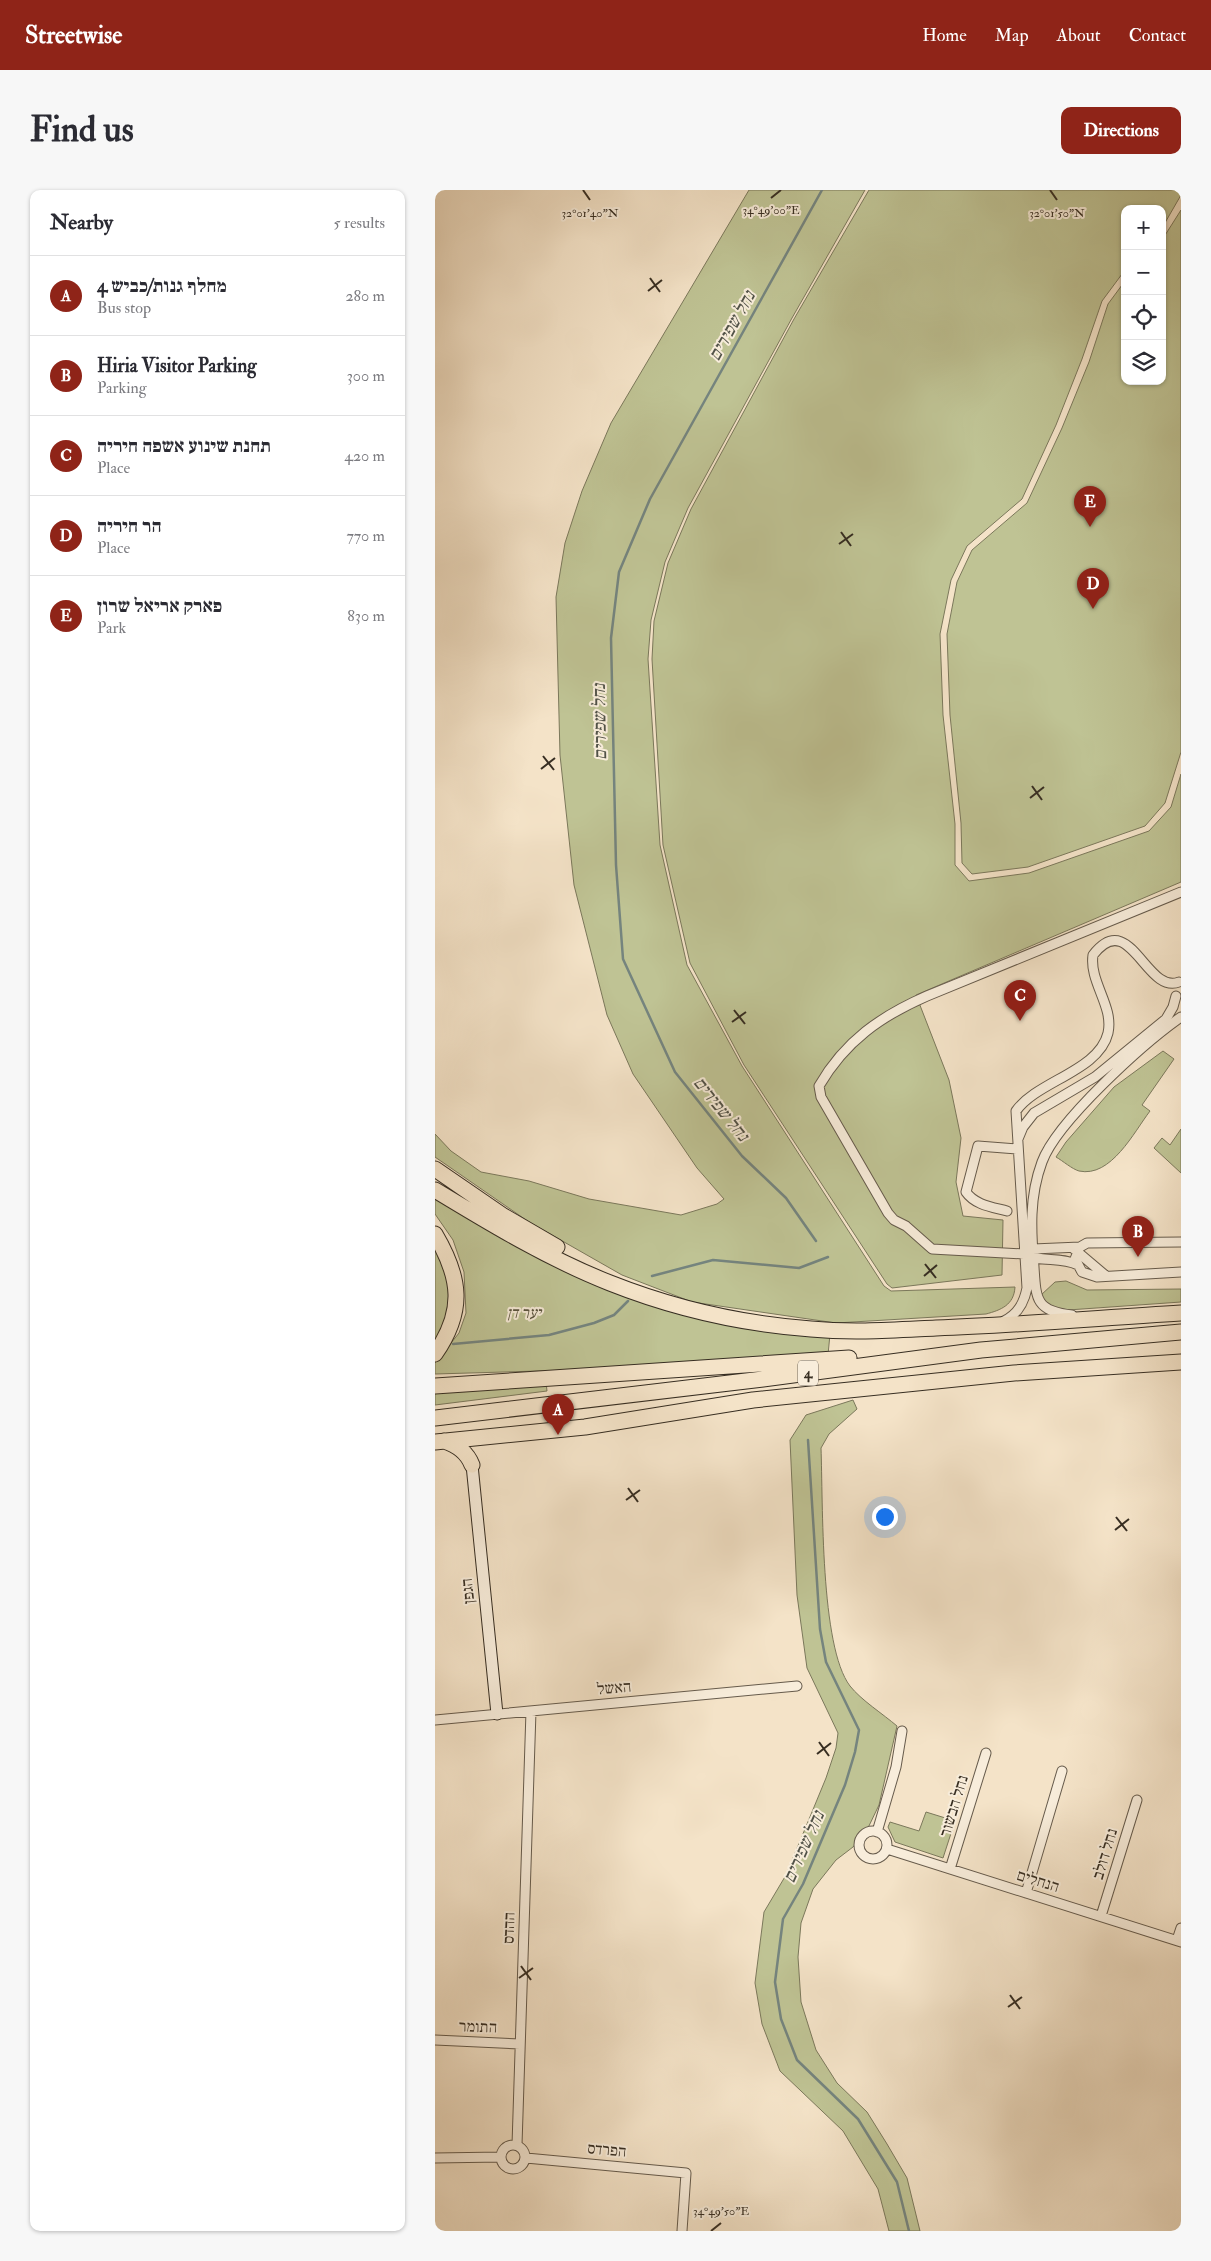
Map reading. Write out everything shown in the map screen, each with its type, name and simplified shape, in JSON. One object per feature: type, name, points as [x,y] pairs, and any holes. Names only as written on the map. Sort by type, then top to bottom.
[{"type":"highway","points":[[435,1169],[510,1220],[653,1298]]},
{"type":"highway","points":[[435,1190],[494,1226],[586,1272],[653,1298],[741,1319],[810,1329],[859,1331],[985,1326],[1181,1313]]},
{"type":"highway","points":[[435,1234],[452,1270],[457,1297],[449,1331],[435,1354]]},
{"type":"highway","name":"4","points":[[435,1418],[763,1380],[981,1350],[1181,1332]]},
{"type":"highway","points":[[435,1386],[981,1350]]},
{"type":"highway","name":"4","points":[[439,1441],[585,1427],[763,1399],[1014,1373],[1181,1362]]},
{"type":"highway","points":[[472,1465],[477,1448],[493,1435]]},
{"type":"highway","points":[[439,1441],[460,1449],[469,1458],[472,1465]]},
{"type":"street","points":[[1181,892],[927,996],[886,1015],[842,1054],[819,1086],[821,1097],[888,1214],[894,1220],[906,1226],[932,1249],[1029,1251],[1076,1249],[1096,1242],[1181,1242]]},
{"type":"street","points":[[1105,1318],[1048,1311],[1037,1297],[1033,1258],[1029,1251],[1017,1147],[1016,1111],[1021,1104],[1091,1058],[1102,1046],[1107,1033],[1106,1008],[1091,964],[1097,949],[1111,942],[1126,945],[1134,949],[1159,981],[1167,984],[1180,981]]},
{"type":"street","points":[[1017,1147],[1023,1127],[1034,1113],[1085,1084],[1166,1019],[1173,1007],[1180,981]]},
{"type":"street","points":[[1175,996],[1181,1008]]},
{"type":"street","points":[[985,1326],[1012,1317],[1022,1306],[1027,1288],[1031,1211],[1036,1181],[1050,1148],[1087,1102],[1119,1069],[1181,1018]]},
{"type":"street","points":[[1007,1210],[977,1203],[966,1192],[966,1183],[978,1146],[1017,1147]]},
{"type":"street","points":[[1076,1249],[1075,1259],[1087,1275],[1106,1276],[1181,1272]]},
{"type":"street","points":[[1076,1249],[1106,1276]]},
{"type":"street","points":[[1033,1258],[1067,1260],[1078,1265]]},
{"type":"street","name":"הגפן","points":[[472,1465],[497,1714]]},
{"type":"street","name":"האשל","points":[[435,1720],[797,1686]]},
{"type":"street","name":"ההדס","points":[[517,2145],[531,1711]]},
{"type":"street","points":[[877,1832],[896,1767],[902,1732]]},
{"type":"street","name":"נחל הבשור","points":[[950,1869],[986,1753]]},
{"type":"street","points":[[1026,1893],[1061,1771]]},
{"type":"street","name":"נחל דולב","points":[[1101,1916],[1137,1800]]},
{"type":"street","points":[[869,1832],[877,1832],[885,1837],[887,1849],[885,1854],[877,1860],[867,1858],[860,1852],[861,1837],[869,1832]]},
{"type":"street","name":"הנחלים","points":[[887,1849],[1179,1941]]},
{"type":"street","points":[[1179,1941],[1181,1928]]},
{"type":"street","name":"התומר","points":[[435,2040],[520,2044]]},
{"type":"street","points":[[517,2145],[523,2150],[526,2158],[523,2166],[515,2170],[504,2166],[501,2157],[504,2148],[517,2145]]},
{"type":"street","points":[[435,2158],[501,2157]]},
{"type":"street","name":"הפרדס","points":[[526,2158],[686,2172],[682,2231]]},
{"type":"green space","points":[[749,190],[865,190],[792,318],[688,508],[665,562],[651,620],[648,659],[660,845],[687,965],[742,1066],[884,1286],[891,1291],[1015,1287],[1012,1298],[1006,1306],[986,1314],[836,1323],[692,1302],[622,1275],[529,1222],[435,1157],[435,1134],[451,1151],[481,1172],[529,1181],[589,1199],[681,1215],[717,1204],[724,1199],[697,1168],[633,1074],[607,1015],[574,885],[560,755],[556,597],[565,543],[582,491],[611,423]]},
{"type":"green space","points":[[869,190],[1181,190],[1181,195],[1166,221],[1166,205],[1121,205],[1121,275],[1102,301],[1056,425],[1022,499],[967,546],[951,580],[940,634],[943,715],[955,824],[955,865],[969,881],[1029,873],[1149,831],[1171,807],[1181,774],[1181,882],[916,995],[949,1080],[961,1138],[956,1182],[963,1216],[1003,1220],[1002,1275],[892,1288],[887,1284],[744,1065],[690,963],[663,845],[652,659],[654,621],[668,563],[691,509],[794,319]]},
{"type":"green space","points":[[1181,210],[1181,752],[1165,803],[1145,826],[1028,867],[972,874],[962,863],[961,823],[950,715],[947,634],[957,582],[972,550],[1027,503],[1062,428],[1089,362],[1108,304],[1121,286],[1121,385],[1166,385],[1166,234]]},
{"type":"green space","points":[[1163,1051],[1174,1059],[1142,1105],[1150,1111],[1121,1152],[1101,1168],[1091,1171],[1079,1171],[1056,1157],[1066,1142],[1114,1087]]},
{"type":"green space","points":[[1181,1129],[1181,1173],[1154,1148],[1162,1138],[1170,1145]]},
{"type":"green space","name":"יער דן","points":[[435,1197],[591,1279],[830,1334],[828,1355],[608,1369],[435,1374],[435,1363],[459,1333],[466,1313],[464,1272],[453,1240],[435,1214]]},
{"type":"green space","points":[[435,1248],[450,1281],[448,1312],[435,1344]]},
{"type":"green space","points":[[1066,1281],[1087,1290],[1181,1289],[1181,1302],[1068,1310],[1046,1306],[1041,1295],[1055,1282]]},
{"type":"green space","points":[[546,1382],[547,1391],[435,1405],[435,1393]]},
{"type":"green space","points":[[853,1400],[857,1409],[829,1434],[821,1448],[823,1536],[828,1608],[840,1667],[850,1686],[866,1702],[897,1726],[879,1805],[867,1830],[853,1847],[836,1860],[813,1889],[801,1923],[798,1957],[801,2002],[816,2050],[837,2083],[867,2112],[907,2178],[920,2231],[889,2231],[878,2189],[843,2131],[780,2071],[762,2024],[755,1983],[764,1912],[786,1875],[826,1778],[836,1748],[838,1733],[807,1668],[797,1595],[790,1440],[806,1415]]},
{"type":"green space","points":[[926,1812],[955,1821],[943,1858],[895,1842],[888,1827],[890,1822],[919,1831]]},
{"type":"waterway","name":"נחל שפירים","points":[[816,1241],[786,1198],[742,1156],[675,1072],[623,959],[616,865],[611,638],[619,572],[650,499],[822,190]]},
{"type":"waterway","points":[[652,1276],[713,1260],[799,1268],[828,1257]]},
{"type":"waterway","points":[[453,1344],[549,1335],[594,1323],[614,1315],[628,1301]]},
{"type":"waterway","name":"נחל שפירים","points":[[808,1440],[820,1629],[826,1662],[859,1730],[855,1752],[845,1785],[803,1884],[783,1919],[775,1982],[781,2019],[797,2060],[858,2119],[897,2182],[909,2231]]},
{"type":"place","name":"פארק אריאל שרון","points":[[1090,527]]},
{"type":"place","name":"הר חיריה","points":[[1093,609]]},
{"type":"place","name":"תחנת שינוע אשפה חיריה","points":[[1020,1021]]},
{"type":"place","name":"Hiria Visitor Parking","points":[[1138,1257]]},
{"type":"place","name":"מחלף גנות/כביש 4","points":[[558,1435]]}]
